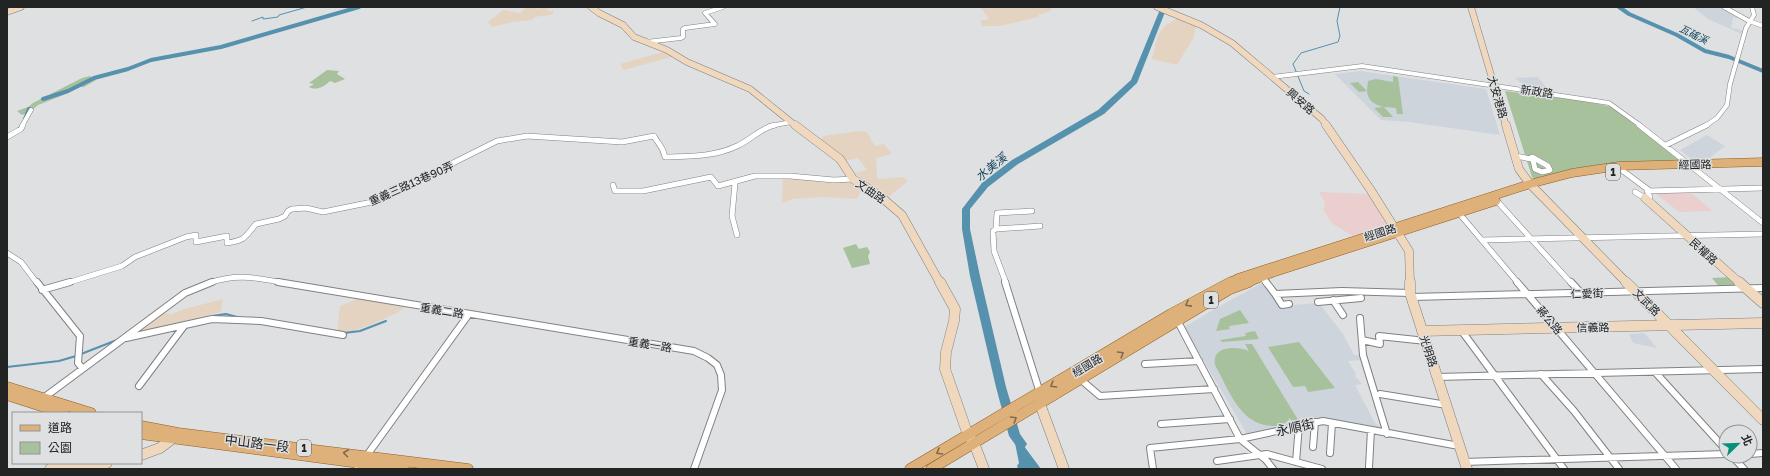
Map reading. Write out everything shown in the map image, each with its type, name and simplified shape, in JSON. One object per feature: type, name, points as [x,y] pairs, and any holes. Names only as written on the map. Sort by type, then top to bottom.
[{"type":"main road","name":"經國路","points":[[1456,211],[1497,201],[1531,186],[1580,177],[1692,166],[1763,162]]},
{"type":"main road","name":"經國路","points":[[1033,404],[1080,379],[1174,317],[1238,278],[1397,230],[1531,186],[1601,168],[1619,166],[1763,167]]},
{"type":"main road","name":"經國路","points":[[1033,404],[1040,392],[1174,317],[1230,290],[1262,277],[1397,230]]},
{"type":"main road","points":[[7,387],[61,412]]},
{"type":"main road","points":[[7,395],[86,412]]},
{"type":"main road","name":"1","points":[[910,469],[971,439],[1033,404]]},
{"type":"main road","name":"中山路一段","points":[[142,426],[175,436]]},
{"type":"main road","name":"中山路一段","points":[[142,434],[175,436],[404,469]]},
{"type":"main road","name":"1","points":[[931,469],[971,439]]},
{"type":"main road","name":"中山路一段","points":[[362,463],[468,469]]},
{"type":"street","points":[[7,12],[21,7]]},
{"type":"street","name":"文曲路","points":[[591,7],[599,14],[623,25],[634,37],[667,50],[687,62],[750,89],[759,95],[774,110],[840,160],[854,179],[880,196],[902,215],[955,309],[954,321],[946,352],[945,369],[949,384],[984,469]]},
{"type":"street","points":[[645,42],[681,38],[683,37],[683,29],[685,28],[713,25],[715,23],[705,12],[723,7]]},
{"type":"street","name":"興安路","points":[[1157,7],[1224,37],[1322,120],[1397,230]]},
{"type":"street","name":"大安港路","points":[[1471,7],[1496,85],[1501,109],[1519,169],[1531,186]]},
{"type":"street","points":[[1724,7],[1749,21],[1763,26]]},
{"type":"street","points":[[1666,145],[1710,124],[1727,106],[1730,84],[1749,21],[1754,15],[1752,7]]},
{"type":"street","name":"新政路","points":[[1272,77],[1362,66],[1609,103],[1666,145],[1763,223]]},
{"type":"street","points":[[7,137],[21,129],[31,110]]},
{"type":"street","name":"重義三路13巷90弄","points":[[42,290],[122,266],[135,257],[186,237],[196,235],[196,242],[227,236],[227,243],[243,240],[247,238],[256,224],[285,216],[288,211],[292,209],[306,208],[323,212],[372,202],[392,189],[425,177],[497,141],[527,136],[622,142],[654,136],[657,142],[663,147],[665,157],[700,156],[714,155],[731,150],[767,127],[791,122]]},
{"type":"street","points":[[1516,156],[1534,160]]},
{"type":"street","points":[[1623,172],[1648,193]]},
{"type":"street","points":[[613,185],[615,191],[637,192],[711,177],[718,186],[734,183],[746,177],[760,176],[793,176],[831,180],[854,179]]},
{"type":"street","points":[[1629,177],[1648,193]]},
{"type":"street","points":[[734,183],[730,212],[737,235]]},
{"type":"street","name":"文武路","points":[[1531,186],[1763,420]]},
{"type":"street","points":[[1635,192],[1648,193],[1763,188]]},
{"type":"street","name":"民權路","points":[[1648,193],[1690,236],[1750,288],[1763,297]]},
{"type":"street","points":[[1497,201],[1581,293]]},
{"type":"street","name":"蔣公路","points":[[1456,211],[1483,240],[1676,469]]},
{"type":"street","points":[[1032,212],[997,213],[996,229],[993,231],[991,239],[994,254],[1003,275],[1040,392]]},
{"type":"street","points":[[996,229],[1040,226]]},
{"type":"street","name":"光明路","points":[[1397,230],[1410,251],[1411,263],[1409,277],[1411,295],[1447,405],[1465,466]]},
{"type":"street","points":[[1483,240],[1763,234]]},
{"type":"street","points":[[7,253],[21,262],[80,336],[78,363],[82,368]]},
{"type":"street","name":"重義二路","points":[[39,402],[82,368],[124,339],[185,293],[198,286],[235,276],[256,278],[469,314],[362,463]]},
{"type":"street","points":[[1262,277],[1282,305],[1289,304]]},
{"type":"street","name":"民權路","points":[[1750,288],[1763,303]]},
{"type":"street","name":"仁愛街","points":[[1275,294],[1326,290],[1362,290],[1411,295],[1581,293],[1763,288]]},
{"type":"street","points":[[1318,302],[1361,298]]},
{"type":"street","points":[[1333,300],[1343,315]]},
{"type":"street","name":"重義一路","points":[[469,314],[694,351],[708,357],[718,365],[723,376],[722,390],[694,469]]},
{"type":"street","points":[[1174,317],[1240,439],[1273,469]]},
{"type":"street","points":[[124,339],[212,319],[223,318],[281,324],[343,335]]},
{"type":"street","points":[[1360,318],[1363,355],[1387,434]]},
{"type":"street","name":"信義路","points":[[1422,331],[1763,323]]},
{"type":"street","points":[[139,386],[184,326]]},
{"type":"street","points":[[1462,330],[1564,469]]},
{"type":"street","points":[[1362,340],[1380,344],[1379,336],[1426,341]]},
{"type":"street","points":[[1145,364],[1199,361]]},
{"type":"street","points":[[1437,377],[1763,369]]},
{"type":"street","points":[[1655,372],[1718,441]]},
{"type":"street","points":[[1541,374],[1574,411],[1619,469]]},
{"type":"street","points":[[1080,379],[1100,396],[1214,389]]},
{"type":"street","points":[[1380,394],[1447,405]]},
{"type":"street","points":[[1033,404],[1064,469]]},
{"type":"street","points":[[1161,424],[1230,419]]},
{"type":"street","name":"永順街","points":[[1153,469],[1150,448],[1240,439],[1323,421],[1387,434],[1459,446]]},
{"type":"street","points":[[1314,447],[1315,422]]},
{"type":"street","points":[[1330,453],[1332,423]]},
{"type":"street","points":[[1296,462],[1299,425]]},
{"type":"street","points":[[1369,467],[1370,430]]},
{"type":"street","points":[[142,455],[153,452],[175,436]]},
{"type":"street","points":[[1217,461],[1267,454],[1322,469]]},
{"type":"street","points":[[1465,466],[1557,459],[1718,454]]},
{"type":"street","points":[[50,469],[98,464]]},
{"type":"shaded area","points":[[526,7],[538,9],[540,7],[551,7],[546,11],[554,11],[553,14],[534,17],[532,20],[513,22],[492,27],[488,22],[503,10],[520,13]]},
{"type":"shaded area","points":[[1052,7],[1051,11],[1038,15],[1039,17],[1000,26],[982,26],[980,21],[989,19],[981,8]]},
{"type":"shaded area","points":[[1693,7],[1724,7],[1747,20],[1733,17],[1731,28],[1745,31],[1744,35],[1708,19]]},
{"type":"shaded area","points":[[1177,18],[1196,26],[1194,37],[1177,65],[1152,59],[1158,35],[1164,27]]},
{"type":"shaded area","points":[[666,51],[675,56],[624,70],[620,64]]},
{"type":"shaded area","points":[[1360,71],[1486,89],[1500,135],[1409,122],[1381,120],[1335,74]]},
{"type":"shaded area","points":[[1538,77],[1551,93],[1529,89],[1515,78]]},
{"type":"shaded area","points":[[859,131],[867,132],[875,146],[884,144],[892,154],[876,158],[877,179],[903,177],[908,181],[886,199],[855,173],[867,170],[858,158],[845,161],[819,140],[822,139],[823,136]]},
{"type":"shaded area","points":[[1707,135],[1725,146],[1703,163],[1697,163],[1680,150]]},
{"type":"shaded area","points":[[783,176],[850,180],[862,189],[857,199],[821,197],[793,199],[782,203]]},
{"type":"shaded area","points":[[1319,192],[1369,194],[1387,226],[1353,236],[1333,224],[1323,210],[1325,202]]},
{"type":"shaded area","points":[[1655,193],[1691,193],[1713,211],[1679,212]]},
{"type":"shaded area","points":[[1264,282],[1281,306],[1319,303],[1343,334],[1354,355],[1360,355],[1362,360],[1348,361],[1356,374],[1355,376],[1362,384],[1355,385],[1375,423],[1385,431],[1321,419],[1247,434],[1184,327]]},
{"type":"shaded area","points":[[223,299],[221,312],[140,332],[164,313],[172,314],[181,310]]},
{"type":"shaded area","points":[[357,299],[405,307],[397,313],[373,324],[353,331],[337,333],[340,306]]},
{"type":"shaded area","points":[[1644,333],[1657,348],[1633,343],[1629,334]]},
{"type":"green space","points":[[327,70],[339,71],[337,74],[345,79],[335,83],[330,81],[323,87],[314,89],[309,87],[314,84],[309,83]]},
{"type":"green space","points":[[90,76],[96,80],[84,87],[80,87],[38,105],[31,111],[22,115],[17,111],[28,107],[82,78]]},
{"type":"green space","points":[[1393,76],[1398,77],[1403,114],[1397,114],[1396,108],[1384,107],[1393,117],[1383,117],[1374,108],[1383,107],[1372,102],[1367,91],[1368,81],[1376,79],[1393,82]]},
{"type":"green space","points":[[1358,82],[1367,91],[1359,92],[1350,83]]},
{"type":"green space","points":[[1505,91],[1584,101],[1612,107],[1683,162],[1628,164],[1536,180],[1532,177]]},
{"type":"green space","points":[[856,244],[859,249],[867,247],[870,252],[868,256],[870,264],[852,268],[843,248]]},
{"type":"green space","points":[[1731,277],[1742,288],[1720,288],[1712,278]]},
{"type":"green space","points":[[1240,310],[1249,323],[1229,326],[1230,329],[1216,331],[1220,319]]},
{"type":"green space","points":[[1255,331],[1259,339],[1222,342],[1220,340],[1246,336],[1245,333]]},
{"type":"green space","points":[[1299,342],[1335,388],[1308,392],[1305,386],[1293,387],[1268,347]]},
{"type":"green space","points":[[1245,344],[1252,344],[1300,423],[1293,424],[1290,418],[1285,423],[1278,426],[1262,424],[1252,420],[1237,405],[1215,365],[1215,358],[1221,350],[1238,348],[1249,351]]},
{"type":"water","points":[[1015,434],[1041,469],[1018,469],[1017,466],[1019,463],[1014,438]]},
{"type":"waterway","points":[[252,21],[263,17],[263,19],[278,17],[279,15],[307,7]]},
{"type":"waterway","points":[[43,99],[68,91],[94,78],[128,69],[151,60],[221,47],[359,7]]},
{"type":"waterway","name":"水美溪","points":[[1021,444],[1015,436],[1001,387],[975,276],[966,229],[966,209],[985,185],[1015,162],[1101,112],[1134,81],[1164,7]]},
{"type":"waterway","points":[[1309,94],[1304,91],[1293,64],[1301,53],[1338,42],[1340,36],[1337,21],[1340,7]]},
{"type":"waterway","name":"瓦磘溪","points":[[1619,7],[1629,14],[1677,35],[1705,51],[1729,57],[1763,71]]},
{"type":"waterway","points":[[25,119],[29,109]]},
{"type":"waterway","points":[[212,316],[226,314],[237,317]]},
{"type":"waterway","points":[[344,333],[360,331],[386,321]]},
{"type":"waterway","points":[[81,354],[117,340]]},
{"type":"waterway","points":[[7,367],[59,361],[76,356]]}]
